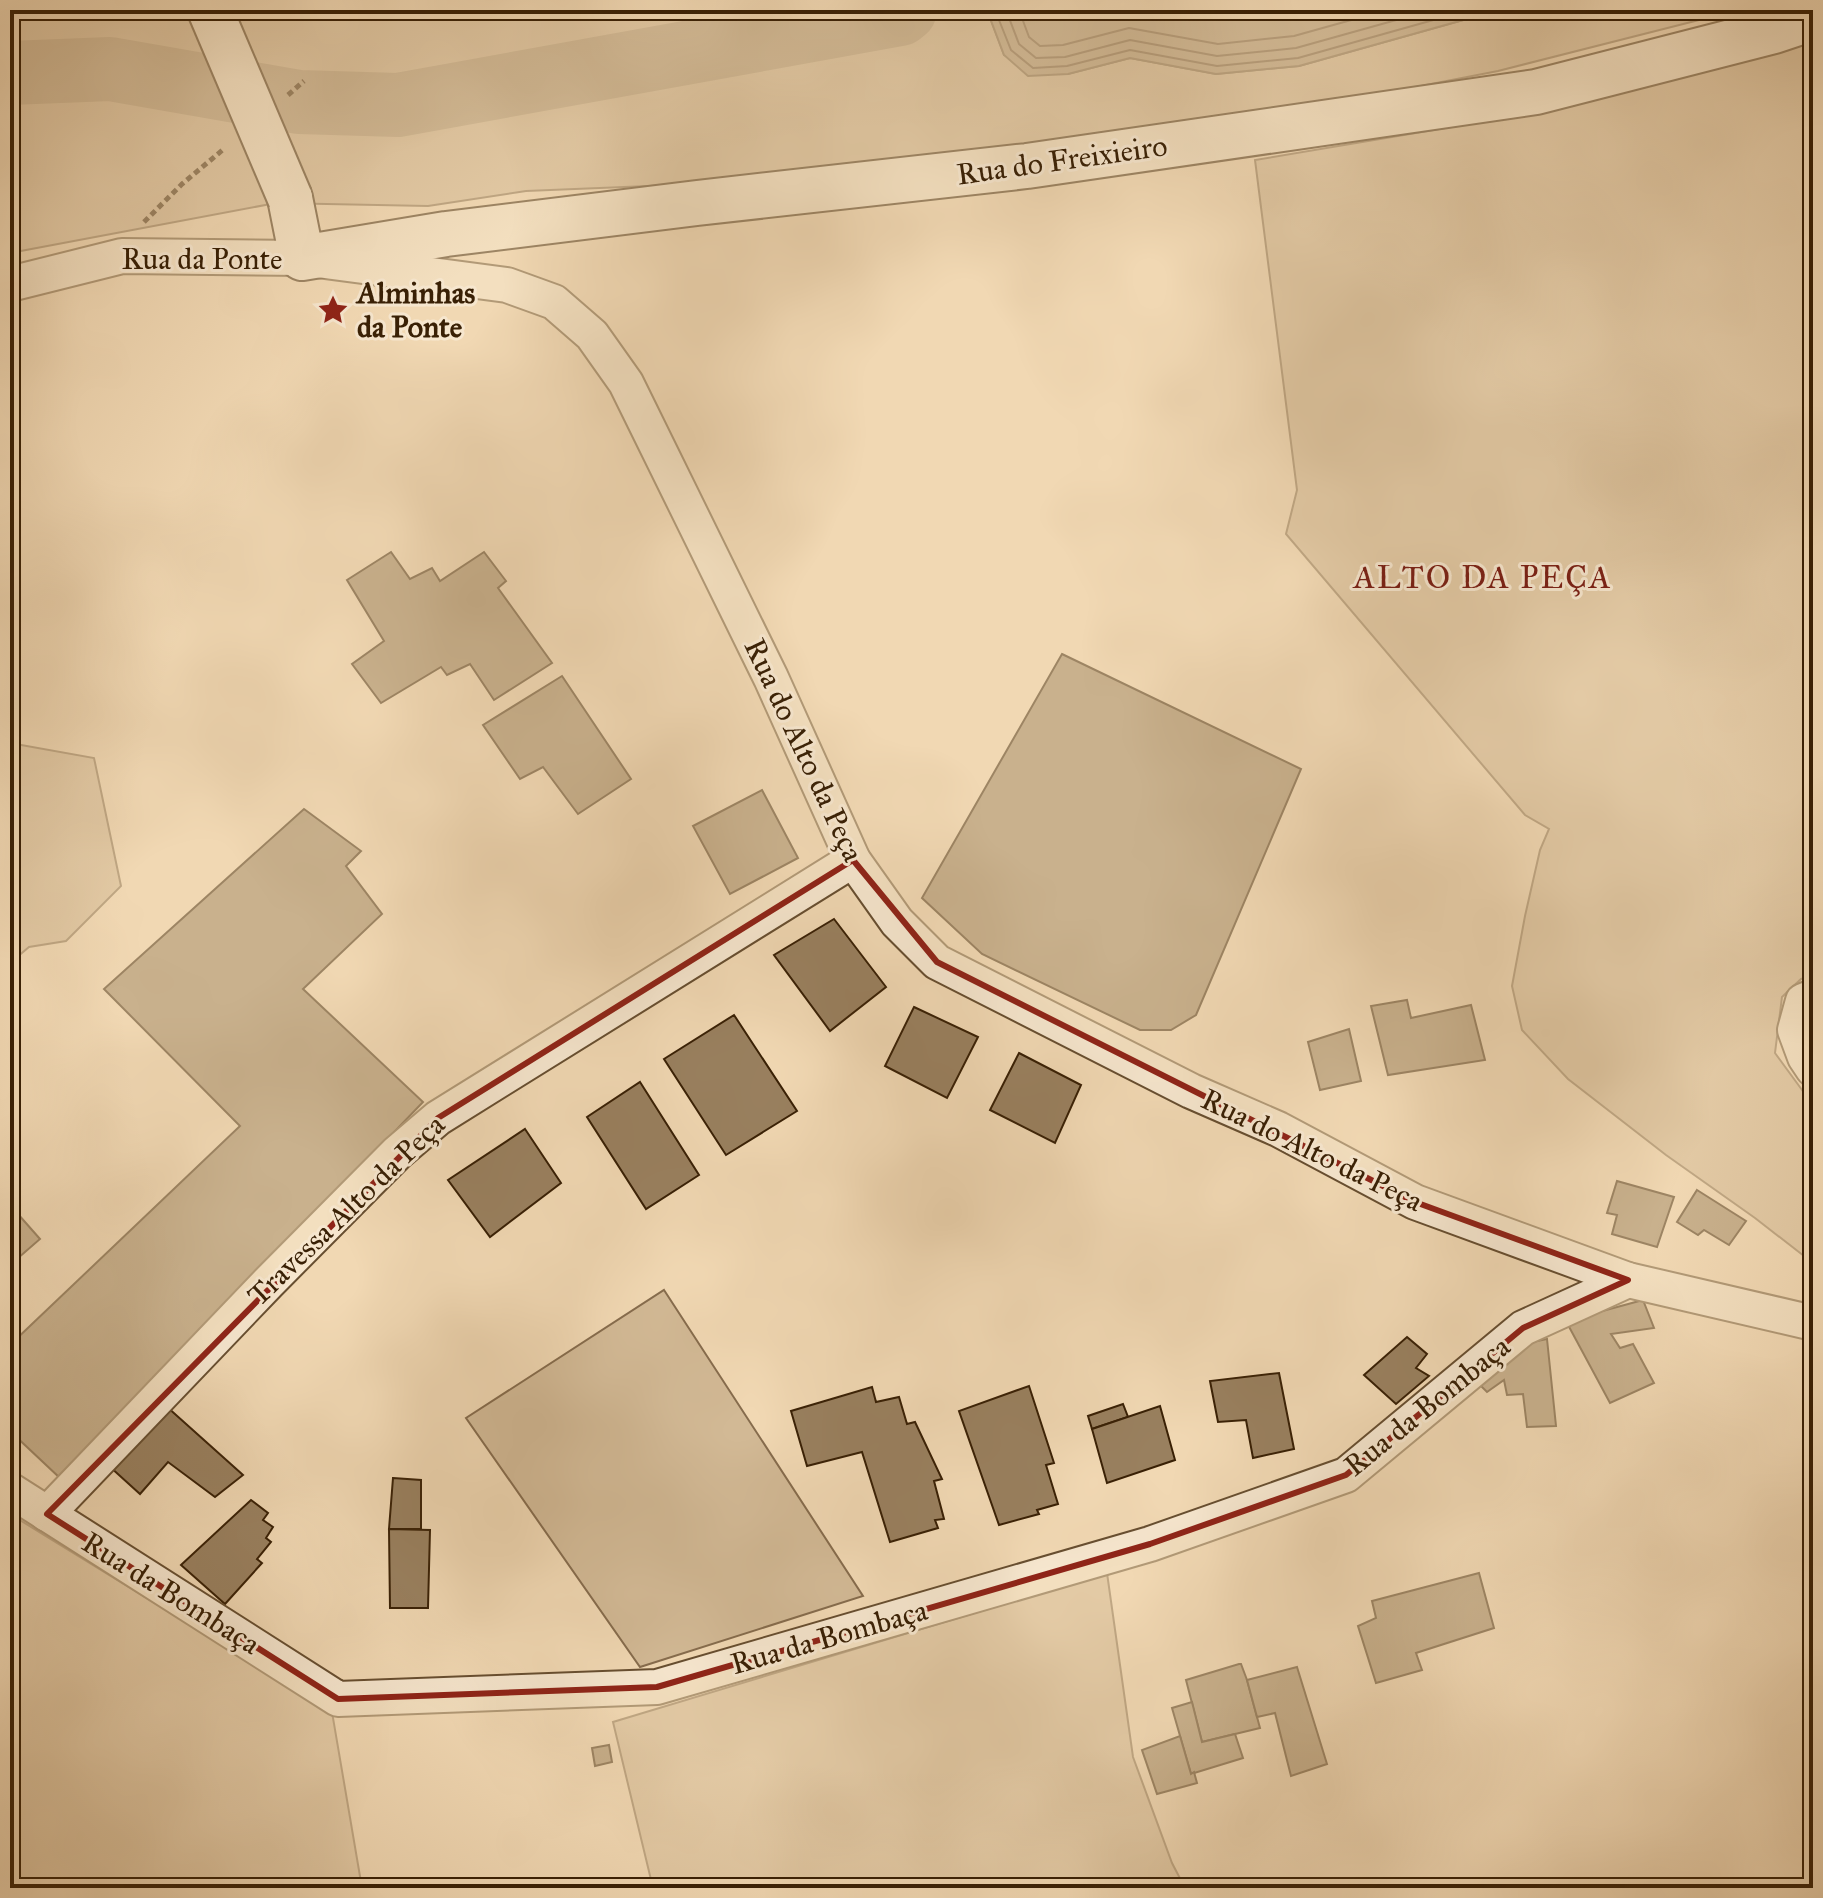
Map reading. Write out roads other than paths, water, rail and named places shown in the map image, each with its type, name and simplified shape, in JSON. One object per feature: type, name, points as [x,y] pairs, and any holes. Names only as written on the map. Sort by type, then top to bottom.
[{"type":"street","points":[[210,10],[290,198],[302,258]]},
{"type":"street","name":"Rua do Freixieiro","points":[[302,258],[462,232],[1027,166],[1536,92],[1774,31],[1813,18]]},
{"type":"street","name":"Rua da Ponte","points":[[10,284],[122,256],[302,258]]},
{"type":"street","name":"Rua do Alto da Peça","points":[[302,258],[507,285],[554,302],[592,335],[626,383],[771,678],[853,860],[897,922],[937,962],[1191,1091],[1278,1129],[1415,1202],[1628,1280],[1813,1323]]},
{"type":"street","name":"Travessa Alto da Peça","points":[[47,1514],[268,1283],[397,1153],[438,1118],[853,860]]},
{"type":"street","points":[[1813,997],[1803,1001],[1795,1030],[1813,1069]]},
{"type":"street","name":"Rua da Bombaça","points":[[10,1490],[338,1699],[657,1687],[1150,1544],[1346,1475],[1523,1328],[1628,1280]]},
{"type":"water","points":[[987,10],[1499,10],[1299,66],[1216,74],[1130,58],[1068,74],[1028,76],[1004,55]]},
{"type":"waterway","points":[[10,73],[110,69],[299,102],[398,105],[900,14],[905,10]]},
{"type":"place","name":"Alminhas da Ponte","points":[[333,310]]},
{"type":"district","name":"ALTO DA PEÇA","points":[[1483,577]]}]
